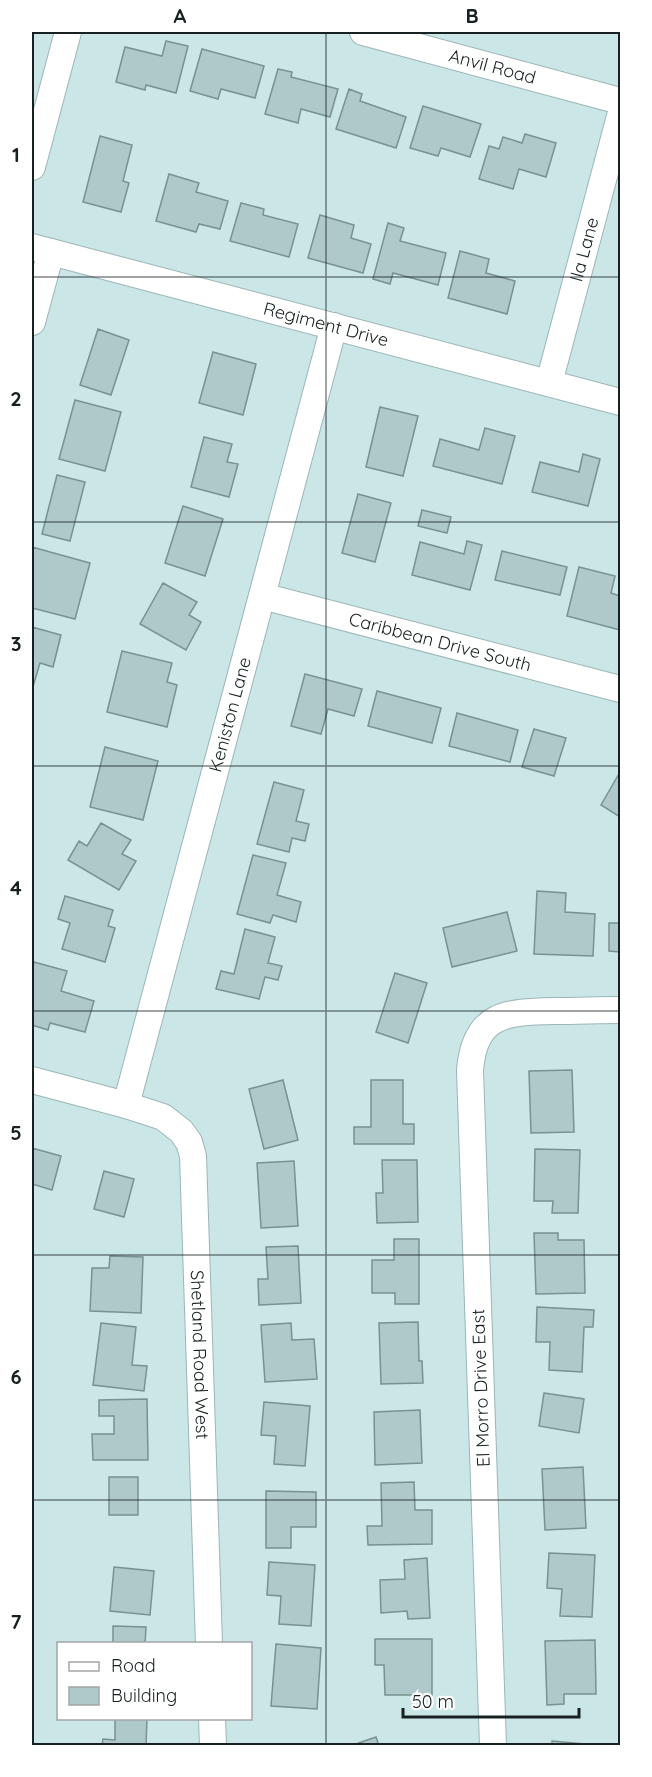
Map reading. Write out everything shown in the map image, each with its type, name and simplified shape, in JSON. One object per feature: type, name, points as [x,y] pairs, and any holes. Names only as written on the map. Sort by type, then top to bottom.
[{"type":"street","points":[[32,167],[68,32]]},
{"type":"street","name":"Anvil Road","points":[[363,32],[621,101]]},
{"type":"street","name":"Ila Lane","points":[[549,383],[621,116]]},
{"type":"street","points":[[32,322],[41,249]]},
{"type":"street","name":"Regiment Drive","points":[[41,249],[621,402]]},
{"type":"street","name":"Keniston Lane","points":[[126,1105],[334,326]]},
{"type":"street","name":"Caribbean Drive South","points":[[262,596],[621,689]]},
{"type":"street","name":"El Morro Drive East","points":[[494,1746],[470,1070],[472,1049],[481,1032],[496,1020],[517,1012],[621,1010]]},
{"type":"street","name":"Shetland Road West","points":[[32,1080],[126,1105],[164,1118],[181,1131],[189,1142],[194,1156],[209,1642]]},
{"type":"street","points":[[212,1720],[213,1746]]},
{"type":"building","points":[[166,41],[188,46],[176,93],[146,85],[145,90],[116,82],[125,47],[162,56]]},
{"type":"building","points":[[202,49],[264,66],[255,98],[221,89],[218,99],[190,91]]},
{"type":"building","points":[[278,69],[292,72],[291,77],[338,89],[330,117],[301,109],[298,123],[265,114]]},
{"type":"building","points":[[349,89],[362,94],[360,101],[406,117],[396,148],[336,129]]},
{"type":"building","points":[[423,106],[481,124],[470,157],[441,148],[438,156],[410,148]]},
{"type":"building","points":[[525,134],[556,143],[546,177],[519,169],[513,189],[479,179],[489,146],[499,149],[503,137],[522,143]]},
{"type":"building","points":[[100,136],[132,145],[123,181],[129,183],[121,212],[83,202]]},
{"type":"building","points":[[169,174],[199,183],[196,192],[228,201],[220,229],[199,224],[196,232],[156,221]]},
{"type":"building","points":[[241,203],[264,209],[263,215],[298,224],[289,257],[230,241]]},
{"type":"building","points":[[320,215],[354,225],[351,238],[371,244],[363,273],[308,258]]},
{"type":"building","points":[[388,223],[404,228],[400,241],[446,253],[438,285],[393,273],[390,284],[373,279]]},
{"type":"building","points":[[460,251],[489,259],[486,273],[515,281],[507,314],[448,298]]},
{"type":"building","points":[[98,329],[129,340],[111,395],[80,385]]},
{"type":"building","points":[[213,352],[256,364],[243,415],[199,403]]},
{"type":"building","points":[[75,400],[121,412],[105,471],[59,459]]},
{"type":"building","points":[[380,407],[418,416],[403,476],[366,467]]},
{"type":"building","points":[[485,428],[515,436],[502,484],[433,466],[440,439],[479,450]]},
{"type":"building","points":[[204,437],[232,444],[227,462],[238,464],[229,497],[191,487]]},
{"type":"building","points":[[583,454],[600,459],[588,506],[532,492],[540,462],[579,472]]},
{"type":"building","points":[[57,475],[85,482],[70,541],[42,534]]},
{"type":"building","points":[[358,494],[391,503],[375,562],[342,553]]},
{"type":"building","points":[[183,506],[223,519],[205,576],[165,563]]},
{"type":"building","points":[[422,510],[451,517],[447,533],[418,526]]},
{"type":"building","points":[[467,541],[482,545],[470,590],[412,575],[420,542],[464,554]]},
{"type":"building","points":[[32,547],[90,563],[75,619],[32,608]]},
{"type":"building","points":[[502,551],[567,567],[560,595],[495,580]]},
{"type":"building","points":[[579,567],[615,576],[611,593],[620,596],[620,630],[567,616]]},
{"type":"building","points":[[163,583],[197,602],[189,615],[201,622],[186,650],[140,624]]},
{"type":"building","points":[[32,627],[61,635],[53,667],[40,663],[32,690]]},
{"type":"building","points":[[122,651],[172,663],[167,682],[177,685],[167,727],[107,712]]},
{"type":"building","points":[[305,674],[362,689],[354,716],[328,709],[321,734],[291,726]]},
{"type":"building","points":[[377,691],[441,708],[432,743],[368,726]]},
{"type":"building","points":[[457,713],[518,730],[510,762],[449,746]]},
{"type":"building","points":[[534,729],[566,738],[554,776],[522,767]]},
{"type":"building","points":[[105,747],[158,761],[143,820],[90,807]]},
{"type":"building","points":[[620,772],[620,817],[601,805]]},
{"type":"building","points":[[274,782],[304,790],[296,821],[309,824],[305,841],[292,838],[289,852],[257,844]]},
{"type":"building","points":[[101,823],[131,840],[122,854],[136,861],[119,890],[68,860],[79,841],[87,846]]},
{"type":"building","points":[[253,855],[286,863],[277,895],[301,902],[296,922],[273,915],[270,923],[237,914]]},
{"type":"building","points":[[537,891],[566,893],[565,912],[595,914],[593,956],[534,954]]},
{"type":"building","points":[[65,896],[113,910],[108,926],[115,928],[105,962],[62,949],[70,923],[58,919]]},
{"type":"building","points":[[507,912],[517,951],[452,967],[443,928]]},
{"type":"building","points":[[609,923],[620,923],[620,952],[609,951]]},
{"type":"building","points":[[245,929],[275,937],[268,963],[282,966],[278,980],[265,977],[259,999],[216,989],[221,971],[234,974]]},
{"type":"building","points":[[34,962],[67,971],[61,991],[94,1001],[85,1032],[50,1023],[48,1030],[32,1025]]},
{"type":"building","points":[[395,973],[427,983],[408,1043],[376,1032]]},
{"type":"building","points":[[572,1070],[574,1132],[531,1133],[529,1071]]},
{"type":"building","points":[[283,1080],[298,1140],[264,1149],[249,1089]]},
{"type":"building","points":[[371,1080],[403,1080],[403,1124],[414,1124],[414,1144],[354,1144],[354,1127],[371,1127]]},
{"type":"building","points":[[32,1148],[61,1156],[52,1190],[32,1184]]},
{"type":"building","points":[[535,1149],[580,1150],[578,1213],[552,1213],[553,1201],[534,1201]]},
{"type":"building","points":[[382,1160],[417,1160],[418,1222],[377,1223],[376,1193],[383,1193]]},
{"type":"building","points":[[294,1161],[298,1226],[261,1228],[257,1163]]},
{"type":"building","points":[[104,1171],[134,1179],[124,1217],[94,1209]]},
{"type":"building","points":[[534,1233],[558,1233],[558,1240],[584,1240],[585,1293],[536,1294]]},
{"type":"building","points":[[394,1239],[419,1239],[419,1304],[395,1304],[395,1293],[372,1293],[372,1260],[394,1260]]},
{"type":"building","points":[[298,1246],[301,1303],[259,1305],[258,1279],[268,1279],[266,1247]]},
{"type":"building","points":[[110,1256],[143,1257],[141,1313],[90,1311],[92,1268],[109,1268]]},
{"type":"building","points":[[537,1307],[594,1310],[593,1327],[584,1327],[582,1372],[549,1370],[550,1342],[536,1342]]},
{"type":"building","points":[[418,1322],[419,1361],[422,1361],[423,1383],[381,1384],[379,1323]]},
{"type":"building","points":[[101,1323],[136,1327],[132,1365],[147,1366],[144,1391],[93,1385]]},
{"type":"building","points":[[291,1323],[292,1340],[314,1339],[317,1379],[265,1382],[261,1325]]},
{"type":"building","points":[[544,1393],[584,1399],[579,1433],[539,1426]]},
{"type":"building","points":[[147,1399],[148,1460],[93,1460],[92,1434],[114,1434],[114,1416],[99,1416],[99,1400]]},
{"type":"building","points":[[264,1402],[310,1406],[305,1466],[274,1464],[276,1436],[261,1435]]},
{"type":"building","points":[[420,1410],[422,1463],[375,1465],[374,1412]]},
{"type":"building","points":[[583,1467],[586,1528],[545,1530],[542,1469]]},
{"type":"building","points":[[109,1477],[138,1477],[138,1515],[109,1515]]},
{"type":"building","points":[[414,1482],[415,1510],[432,1510],[432,1544],[368,1545],[367,1526],[382,1526],[381,1483]]},
{"type":"building","points":[[266,1491],[316,1492],[316,1527],[291,1527],[291,1548],[266,1548]]},
{"type":"building","points":[[549,1553],[595,1555],[592,1617],[560,1616],[562,1589],[547,1588]]},
{"type":"building","points":[[427,1558],[430,1618],[408,1619],[407,1611],[381,1613],[380,1580],[405,1579],[404,1560]]},
{"type":"building","points":[[269,1562],[315,1565],[311,1626],[279,1624],[281,1596],[267,1595]]},
{"type":"building","points":[[114,1567],[154,1571],[150,1615],[110,1611]]},
{"type":"building","points":[[113,1626],[146,1627],[145,1642],[113,1642]]},
{"type":"building","points":[[375,1639],[432,1639],[432,1695],[385,1695],[384,1665],[375,1665]]},
{"type":"building","points":[[595,1640],[596,1694],[564,1694],[564,1704],[547,1705],[545,1641]]},
{"type":"building","points":[[276,1644],[321,1648],[317,1709],[271,1706]]},
{"type":"building","points":[[115,1720],[147,1720],[146,1746],[102,1746],[103,1739],[115,1740]]},
{"type":"building","points":[[376,1737],[379,1746],[353,1745]]},
{"type":"building","points":[[552,1741],[607,1746],[552,1746]]}]
